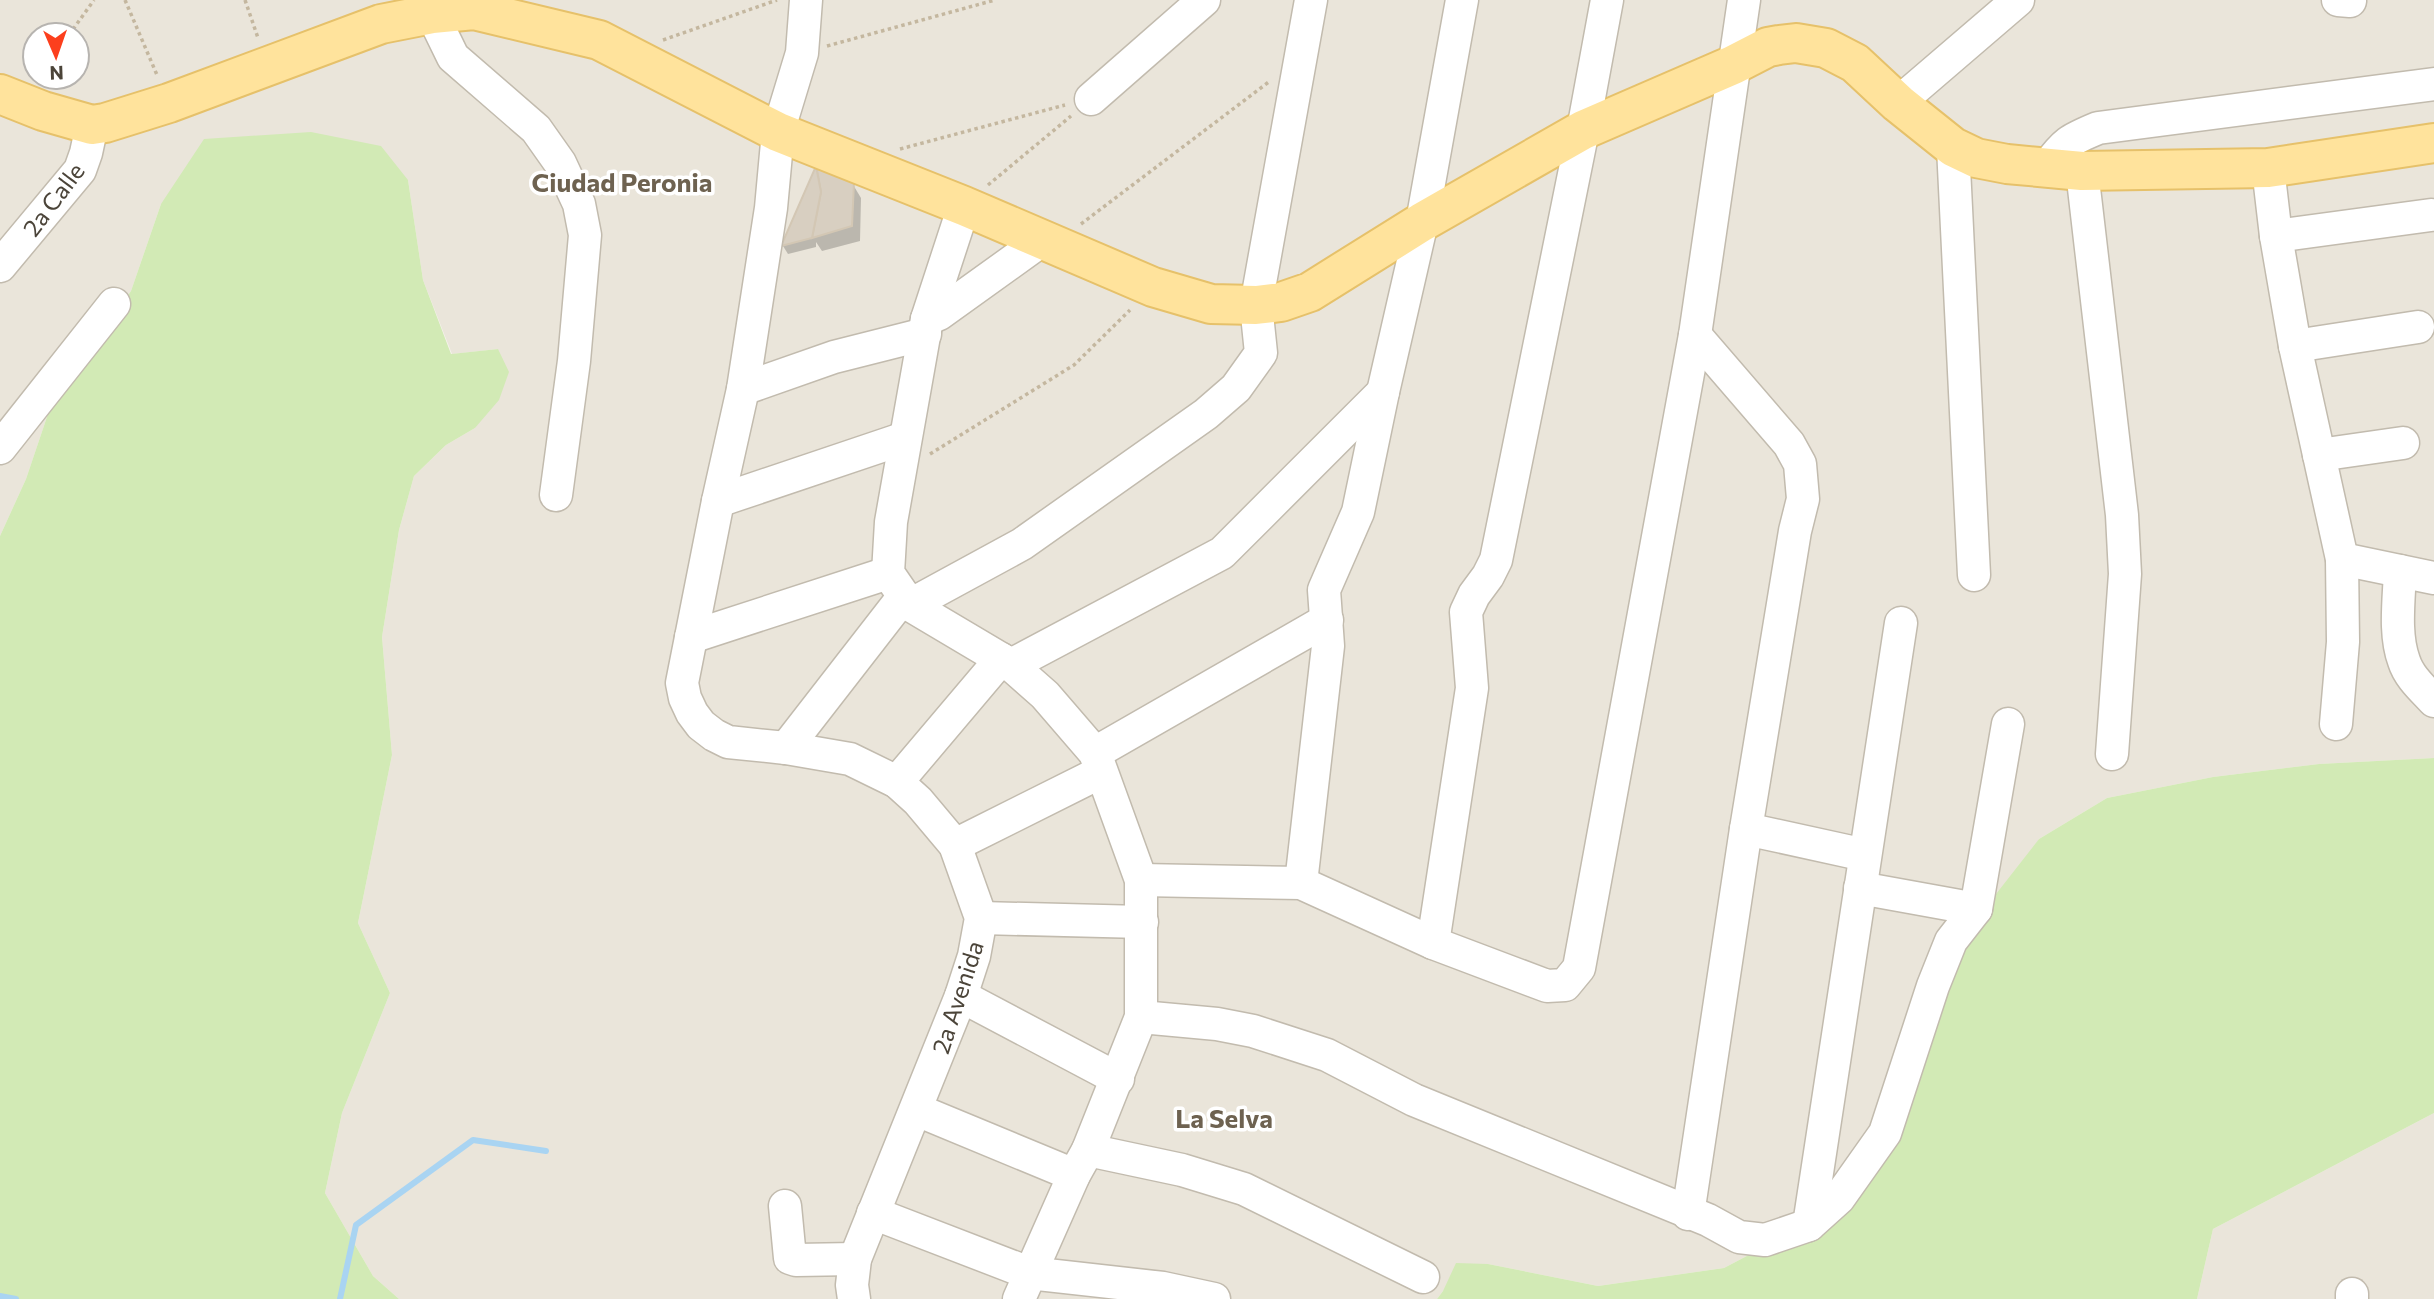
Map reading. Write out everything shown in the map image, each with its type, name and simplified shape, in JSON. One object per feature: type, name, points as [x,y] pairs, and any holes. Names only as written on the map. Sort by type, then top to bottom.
[{"type":"main road","points":[[0,94],[43,111],[92,125],[169,103],[381,24],[432,14],[474,10],[599,40],[778,131],[964,206],[1153,287],[1211,304],[1256,305],[1281,302],[1310,292],[1422,222],[1583,130],[1768,47],[1779,45],[1796,43],[1826,48],[1855,63],[1898,103],[1953,147],[1976,159],[2064,169],[2268,168],[2434,143]]},
{"type":"street","name":"2a Avenida","points":[[806,0],[802,54],[778,131],[771,208],[743,389],[682,683],[685,698],[701,725],[728,742],[850,759],[897,782],[918,801],[955,845],[981,918],[974,956],[961,996],[855,1259],[852,1285],[854,1299]]},
{"type":"street","points":[[1091,99],[1203,0]]},
{"type":"street","points":[[691,638],[901,591],[1023,544],[1206,414],[1236,388],[1261,353],[1256,305],[1303,57],[1311,0]]},
{"type":"street","points":[[1301,883],[1328,646],[1324,590],[1358,512],[1422,222],[1462,0]]},
{"type":"street","points":[[1433,943],[1472,688],[1466,612],[1496,560],[1607,0]]},
{"type":"street","points":[[1141,880],[1301,883],[1433,943],[1547,986],[1565,985],[1579,968],[1695,335],[1744,0]]},
{"type":"street","points":[[1898,103],[2018,0]]},
{"type":"street","points":[[432,14],[453,57],[536,129],[560,163],[579,204],[585,235],[574,361],[556,495]]},
{"type":"street","points":[[2112,754],[2125,574],[2122,527],[2062,146],[2070,139],[2098,128],[2434,84]]},
{"type":"street","name":"2a Calle","points":[[0,266],[79,170],[92,125]]},
{"type":"street","points":[[1953,147],[1974,575]]},
{"type":"street","points":[[2268,168],[2276,236],[2295,346],[2342,559],[2343,642],[2336,723]]},
{"type":"street","points":[[786,748],[901,591],[891,522],[926,327],[964,206]]},
{"type":"street","points":[[2276,236],[2431,215]]},
{"type":"street","points":[[743,389],[926,327],[939,314],[1048,242]]},
{"type":"street","points":[[0,448],[114,304]]},
{"type":"street","points":[[2295,346],[2418,327]]},
{"type":"street","points":[[1688,1214],[1746,829],[1802,499],[1800,464],[1789,444],[1695,335]]},
{"type":"street","points":[[897,782],[1006,662],[1222,553],[1383,392]]},
{"type":"street","points":[[718,501],[905,438]]},
{"type":"street","points":[[2319,455],[2403,443]]},
{"type":"street","points":[[2342,559],[2434,578]]},
{"type":"street","points":[[2400,572],[2400,646],[2404,663],[2414,680],[2434,701]]},
{"type":"street","points":[[901,591],[1006,662],[1045,695],[1098,762],[1141,880],[1141,1017],[1118,1079],[1024,1286]]},
{"type":"street","points":[[955,845],[1098,762],[1328,620]]},
{"type":"street","points":[[1809,1225],[1901,624]]},
{"type":"street","points":[[1141,1017],[1217,1024],[1327,1055],[1414,1100],[1708,1220],[1739,1237],[1765,1240],[1809,1225],[1839,1198],[1885,1132],[1933,986],[1951,941],[1976,909],[2008,724]]},
{"type":"street","points":[[1746,829],[1865,855]]},
{"type":"street","points":[[1860,888],[1976,909]]},
{"type":"street","points":[[981,918],[1142,922]]},
{"type":"street","points":[[961,996],[1118,1079]]},
{"type":"street","points":[[917,1110],[1081,1163],[1182,1170],[1244,1189],[1423,1277]]},
{"type":"street","points":[[785,1206],[790,1258],[855,1259]]},
{"type":"street","points":[[873,1213],[1055,1299]]},
{"type":"street","points":[[1024,1286],[1163,1288],[1214,1299]]},
{"type":"path","points":[[79,21],[94,0]]},
{"type":"path","points":[[125,0],[169,103]]},
{"type":"path","points":[[245,0],[267,65]]},
{"type":"path","points":[[624,54],[777,0]]},
{"type":"path","points":[[802,54],[995,0]]},
{"type":"path","points":[[1048,242],[1303,57]]},
{"type":"path","points":[[867,166],[891,151],[1091,99]]},
{"type":"path","points":[[964,206],[1091,99]]},
{"type":"path","points":[[899,474],[1074,365],[1153,287]]},
{"type":"shaded area","points":[[0,0],[2434,0],[2434,758],[2319,764],[2213,777],[2107,798],[2039,839],[1817,1219],[1724,1268],[1598,1286],[1488,1264],[1443,1291],[1437,1299],[399,1299],[373,1276],[325,1193],[342,1113],[390,993],[358,923],[392,755],[382,637],[399,530],[414,476],[446,445],[475,428],[498,349],[452,354],[423,280],[408,180],[161,204],[131,291],[52,402],[26,479],[0,536]]},
{"type":"shaded area","points":[[2434,1113],[2434,1299],[2197,1299],[2213,1229]]},
{"type":"green space","points":[[311,132],[381,146],[408,180],[423,280],[451,354],[498,349],[509,372],[499,400],[475,428],[446,445],[414,476],[399,530],[382,637],[392,755],[358,923],[390,993],[342,1113],[325,1193],[373,1276],[399,1299],[0,1299],[0,536],[26,479],[52,402],[131,291],[161,204],[204,139]]},
{"type":"green space","points":[[2434,758],[2434,1113],[2213,1229],[2197,1299],[1437,1299],[1456,1263],[1488,1264],[1598,1286],[1724,1268],[1817,1219],[1889,1124],[1971,926],[2039,839],[2107,798],[2213,777],[2319,764]]},
{"type":"building","points":[[816,166],[854,182],[852,226],[812,238],[821,192]]},
{"type":"building","points":[[816,166],[821,192],[812,238],[781,246]]},
{"type":"waterway","points":[[340,1299],[356,1225],[473,1140],[546,1151]]},
{"type":"waterway","points":[[0,1296],[16,1299]]},
{"type":"district","name":"Ciudad Peronia","points":[[622,181]]},
{"type":"district","name":"La Selva","points":[[1224,1117]]}]
